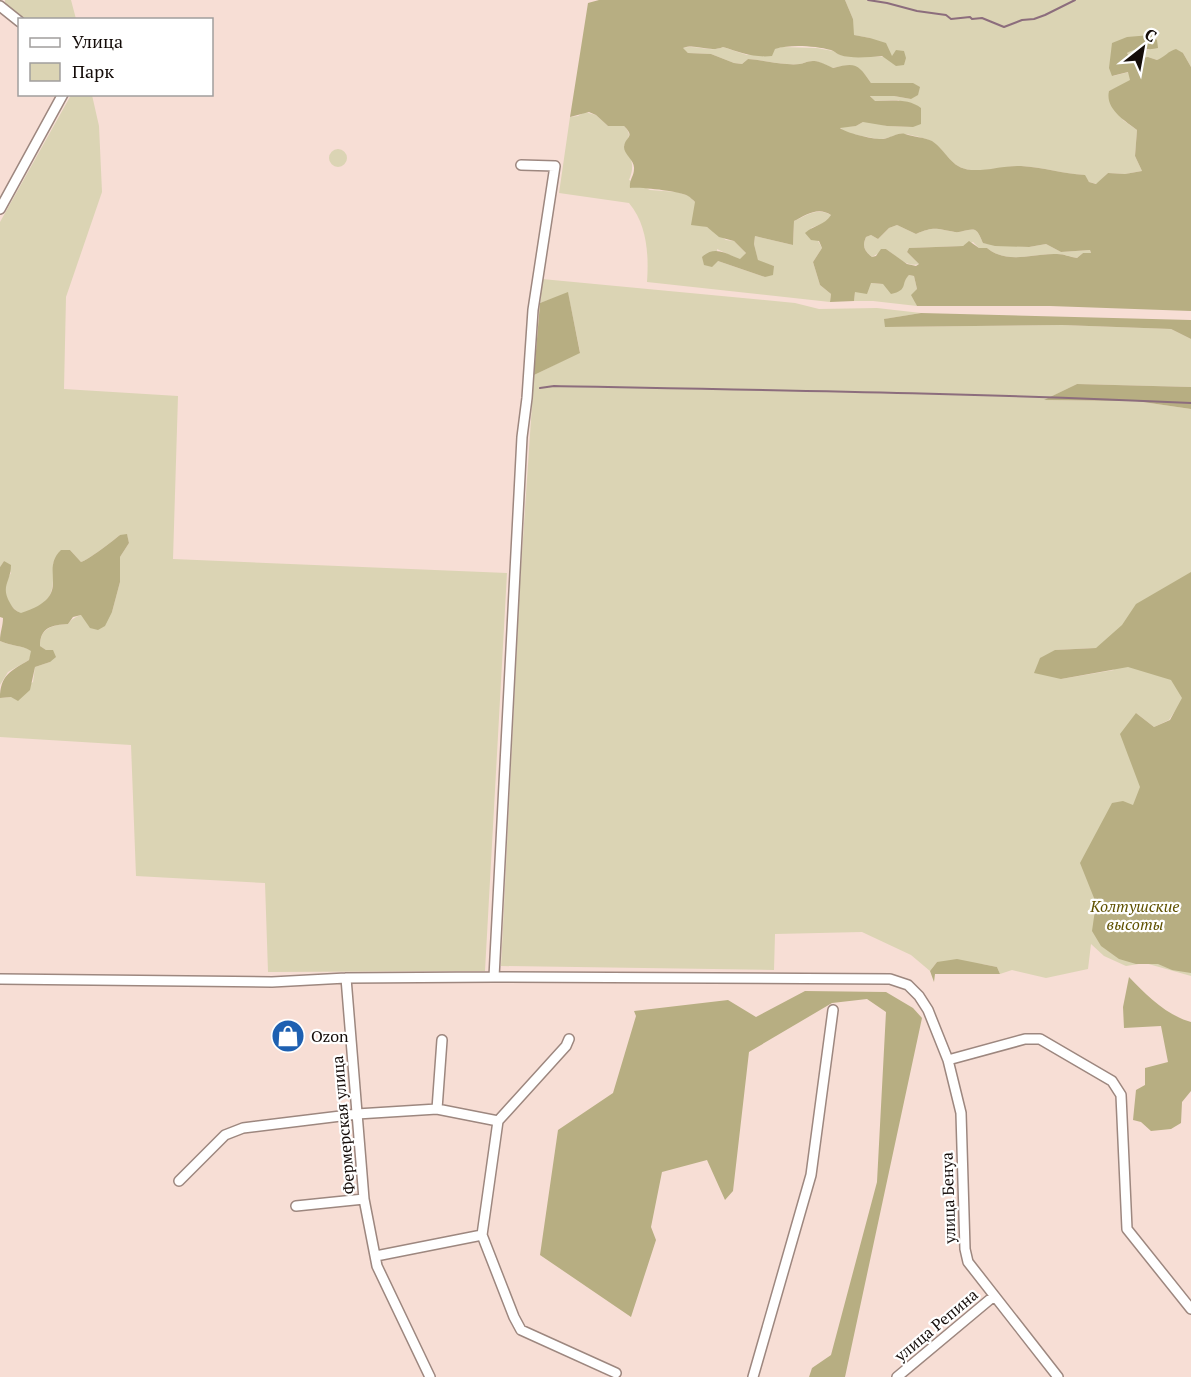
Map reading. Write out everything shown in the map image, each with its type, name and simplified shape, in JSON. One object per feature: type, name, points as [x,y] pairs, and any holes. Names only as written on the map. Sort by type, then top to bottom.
[{"type":"street","points":[[0,6],[18,20]]},
{"type":"street","points":[[0,209],[62,96]]},
{"type":"street","points":[[494,977],[522,437],[533,310],[555,166],[521,165]]},
{"type":"street","name":"улица Бенуа","points":[[0,979],[272,982],[346,978],[494,977],[890,979],[908,985],[928,1010],[948,1060],[961,1113],[965,1250],[968,1262],[1058,1377]]},
{"type":"street","name":"Фермерская улица","points":[[346,978],[364,1200],[377,1266],[430,1377]]},
{"type":"street","points":[[753,1377],[811,1175],[833,1010]]},
{"type":"street","points":[[569,1039],[566,1046],[498,1121],[482,1235],[521,1330],[616,1373]]},
{"type":"street","points":[[948,1060],[1025,1039],[1040,1039],[1112,1081],[1121,1095],[1127,1229],[1191,1309]]},
{"type":"street","points":[[437,1109],[442,1040]]},
{"type":"street","points":[[179,1181],[225,1135],[234,1130],[357,1114],[437,1109],[498,1121]]},
{"type":"street","points":[[297,1206],[364,1200]]},
{"type":"street","points":[[376,1256],[482,1235]]},
{"type":"street","name":"улица Репина","points":[[897,1377],[994,1296]]},
{"type":"green space","points":[[5,0],[71,0],[76,18],[21,18],[5,4]]},
{"type":"green space","points":[[599,0],[845,0],[853,19],[854,35],[886,43],[892,56],[896,50],[904,51],[906,58],[904,65],[896,66],[882,56],[850,57],[831,50],[810,47],[781,47],[775,49],[772,56],[747,54],[723,47],[718,49],[683,48],[688,53],[711,54],[742,64],[748,59],[782,64],[817,61],[833,68],[852,65],[859,68],[871,83],[913,83],[920,87],[918,95],[911,99],[870,96],[875,101],[899,101],[916,105],[921,108],[921,124],[913,127],[863,122],[856,126],[840,128],[854,134],[874,138],[883,139],[902,134],[929,140],[937,145],[953,163],[964,169],[1029,167],[1085,175],[1089,182],[1096,184],[1108,173],[1125,174],[1142,171],[1135,156],[1137,130],[1117,114],[1109,97],[1109,91],[1130,80],[1128,72],[1112,76],[1109,68],[1112,43],[1127,37],[1151,35],[1157,40],[1158,48],[1130,51],[1127,53],[1131,59],[1148,57],[1157,60],[1176,49],[1183,53],[1191,67],[1191,311],[1050,306],[917,306],[911,295],[917,289],[914,276],[909,275],[900,291],[891,294],[883,284],[871,283],[867,294],[855,292],[854,301],[830,302],[831,294],[820,285],[813,262],[822,248],[819,241],[811,240],[805,233],[826,221],[831,215],[821,211],[812,212],[794,221],[793,245],[755,236],[754,244],[758,260],[774,266],[773,275],[765,277],[718,261],[712,267],[704,265],[702,257],[707,253],[716,251],[740,259],[746,253],[734,241],[719,237],[707,227],[691,225],[695,202],[688,196],[677,192],[630,188],[634,166],[624,150],[630,135],[624,126],[608,126],[589,112],[570,117],[588,3]],"holes":[[[897,225],[916,234],[932,229],[957,232],[975,230],[983,243],[995,246],[1029,247],[1046,244],[1061,252],[1090,250],[1091,253],[1083,253],[1077,258],[1062,254],[1012,257],[1003,256],[987,248],[979,248],[969,241],[963,246],[909,248],[907,252],[919,264],[916,266],[907,264],[886,249],[881,249],[876,256],[872,257],[864,248],[866,237],[871,235],[878,239],[889,228]]]},
{"type":"green space","points":[[845,0],[1191,0],[1191,67],[1183,53],[1157,60],[1148,57],[1131,59],[1127,53],[1134,49],[1150,50],[1127,37],[1113,76],[1129,72],[1131,81],[1109,91],[1123,120],[1137,130],[1135,156],[1142,171],[1125,174],[1108,173],[1097,184],[1089,182],[1084,175],[1029,167],[970,170],[956,165],[938,146],[926,139],[899,134],[877,139],[845,133],[840,127],[871,122],[887,126],[913,127],[899,100],[874,101],[870,95],[911,99],[913,83],[871,83],[855,66],[832,68],[817,61],[782,64],[748,59],[742,64],[711,54],[688,53],[682,48],[718,49],[723,47],[747,55],[782,47],[817,48],[840,55],[892,57],[870,38],[853,35],[853,19]]},
{"type":"green space","points":[[70,96],[92,96],[99,126],[102,192],[66,297],[64,389],[178,396],[173,559],[507,573],[485,971],[268,972],[265,883],[136,876],[131,745],[0,737],[0,698],[11,697],[33,682],[35,667],[50,662],[46,650],[40,646],[45,631],[57,625],[68,624],[82,615],[112,612],[120,582],[120,557],[129,543],[127,535],[120,535],[81,562],[70,550],[53,563],[52,590],[40,606],[32,610],[21,614],[6,599],[4,586],[11,573],[4,561],[0,567],[0,222]]},
{"type":"green space","points":[[585,112],[596,115],[608,126],[624,126],[627,129],[629,136],[624,146],[631,159],[629,180],[650,190],[677,192],[689,196],[695,202],[699,225],[707,227],[726,240],[734,241],[746,253],[740,260],[717,249],[718,261],[765,277],[774,266],[758,261],[754,244],[755,236],[793,245],[794,221],[817,212],[831,215],[827,222],[811,228],[822,248],[813,262],[820,285],[831,294],[830,302],[647,282],[646,240],[640,220],[629,203],[559,193],[570,117]]},
{"type":"green space","points":[[338,149],[344,152],[347,158],[344,164],[338,167],[332,164],[329,158],[332,152]]},
{"type":"green space","points":[[897,225],[916,234],[932,229],[957,232],[975,230],[983,243],[1029,247],[1046,244],[1061,252],[1090,250],[1091,253],[1083,253],[1077,258],[1062,254],[1012,257],[1003,256],[987,248],[979,248],[973,242],[963,246],[909,248],[907,252],[919,264],[915,265],[902,261],[886,249],[872,257],[864,248],[866,237],[871,235],[878,239],[889,228]]},
{"type":"green space","points":[[909,275],[914,276],[917,306],[854,301],[855,291],[870,283],[883,284],[906,278]]},
{"type":"green space","points":[[542,279],[795,303],[819,309],[877,308],[921,313],[885,319],[885,327],[1062,325],[1171,329],[1191,339],[1191,387],[1077,384],[1045,400],[1136,401],[1191,409],[1191,976],[1145,963],[1126,966],[1104,956],[1091,944],[1088,969],[1046,978],[1012,970],[1000,974],[997,967],[982,964],[937,962],[930,971],[911,955],[862,932],[775,934],[774,970],[501,966],[520,583],[534,375],[580,352],[568,293],[540,303]],"holes":[[[1096,648],[1114,670],[1061,679],[1055,650]],[[1177,708],[1140,786],[1136,713],[1154,727],[1169,720]]]},
{"type":"green space","points":[[568,292],[580,353],[534,375],[540,303]]},
{"type":"green space","points":[[921,313],[1191,320],[1191,339],[1171,329],[1062,325],[885,327],[884,319]]},
{"type":"green space","points":[[1077,384],[1191,387],[1191,409],[1136,401],[1044,400]]},
{"type":"green space","points":[[127,534],[129,543],[120,557],[120,582],[112,612],[105,626],[98,630],[90,628],[81,615],[73,617],[68,624],[48,628],[42,635],[40,646],[46,650],[53,650],[56,657],[50,662],[35,667],[30,690],[18,701],[11,697],[0,698],[4,679],[29,660],[31,651],[0,641],[3,618],[0,617],[0,567],[4,561],[11,565],[6,588],[7,597],[13,608],[21,613],[38,606],[47,599],[52,591],[55,558],[61,550],[70,550],[81,562],[120,535]]},
{"type":"green space","name":"Колтушские высоты","points":[[1191,572],[1191,973],[1172,970],[1158,964],[1136,964],[1119,959],[1101,946],[1092,931],[1096,903],[1080,863],[1112,803],[1123,801],[1133,805],[1140,787],[1120,734],[1136,713],[1154,727],[1170,720],[1182,698],[1171,680],[1128,667],[1061,679],[1034,673],[1040,658],[1055,650],[1096,648],[1122,625],[1136,604]]},
{"type":"green space","points":[[0,641],[32,651],[29,660],[8,672],[0,685]]},
{"type":"green space","points":[[957,959],[997,967],[1000,974],[935,974],[934,982],[930,971],[937,962]]},
{"type":"green space","points":[[1129,977],[1149,997],[1173,1015],[1191,1022],[1191,1091],[1182,1102],[1181,1123],[1171,1129],[1151,1131],[1141,1122],[1133,1120],[1136,1090],[1145,1085],[1145,1068],[1168,1062],[1161,1026],[1124,1028],[1123,1007]]},
{"type":"green space","points":[[805,991],[886,992],[913,1008],[922,1018],[845,1377],[809,1377],[812,1368],[831,1355],[877,1182],[886,1012],[867,999],[832,1003],[749,1052],[733,1191],[725,1200],[707,1160],[662,1172],[651,1227],[656,1240],[631,1317],[540,1255],[558,1130],[613,1093],[636,1016],[634,1011],[728,1000],[756,1017]]},
{"type":"waterway","points":[[868,0],[946,15],[951,19],[982,18],[1004,27],[1045,15],[1075,0]]},
{"type":"waterway","points":[[540,388],[554,386],[873,392],[1191,403]]},
{"type":"place","name":"Ozon","points":[[288,1036]]}]
